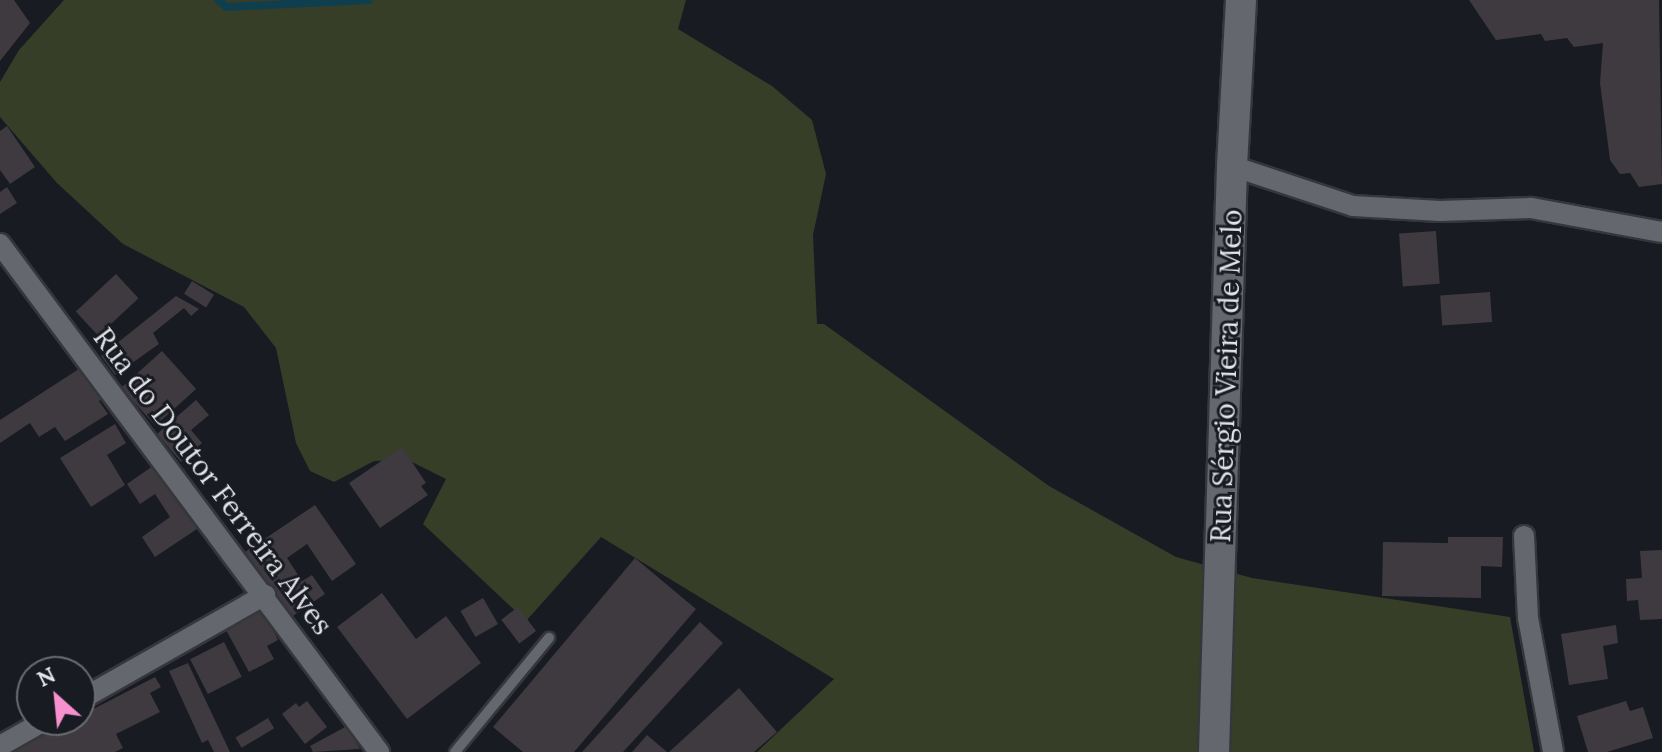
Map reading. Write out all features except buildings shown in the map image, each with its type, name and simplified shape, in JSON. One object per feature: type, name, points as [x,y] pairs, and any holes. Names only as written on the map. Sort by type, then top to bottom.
[{"type":"main road","name":"Rua Sérgio Vieira de Melo","points":[[1214,752],[1232,166],[1241,0]]},
{"type":"street","points":[[1232,166],[1353,206],[1440,211],[1531,208],[1662,232]]},
{"type":"street","name":"Rua do Doutor Ferreira Alves","points":[[0,244],[265,595],[379,752]]},
{"type":"street","points":[[1524,536],[1528,618],[1553,752]]},
{"type":"street","points":[[96,691],[265,595]]},
{"type":"street","points":[[0,746],[18,736]]},
{"type":"lane","points":[[455,752],[549,638]]},
{"type":"green space","points":[[64,0],[686,0],[678,29],[772,86],[812,120],[826,174],[813,235],[817,324],[824,324],[1049,486],[1176,557],[1252,578],[1510,617],[1534,752],[757,752],[834,679],[601,537],[526,621],[423,524],[446,479],[408,460],[374,461],[334,482],[310,471],[296,443],[276,348],[244,307],[123,244],[57,183],[0,117],[0,82],[19,50]]},
{"type":"waterway","points":[[218,0],[227,7],[369,0]]}]
